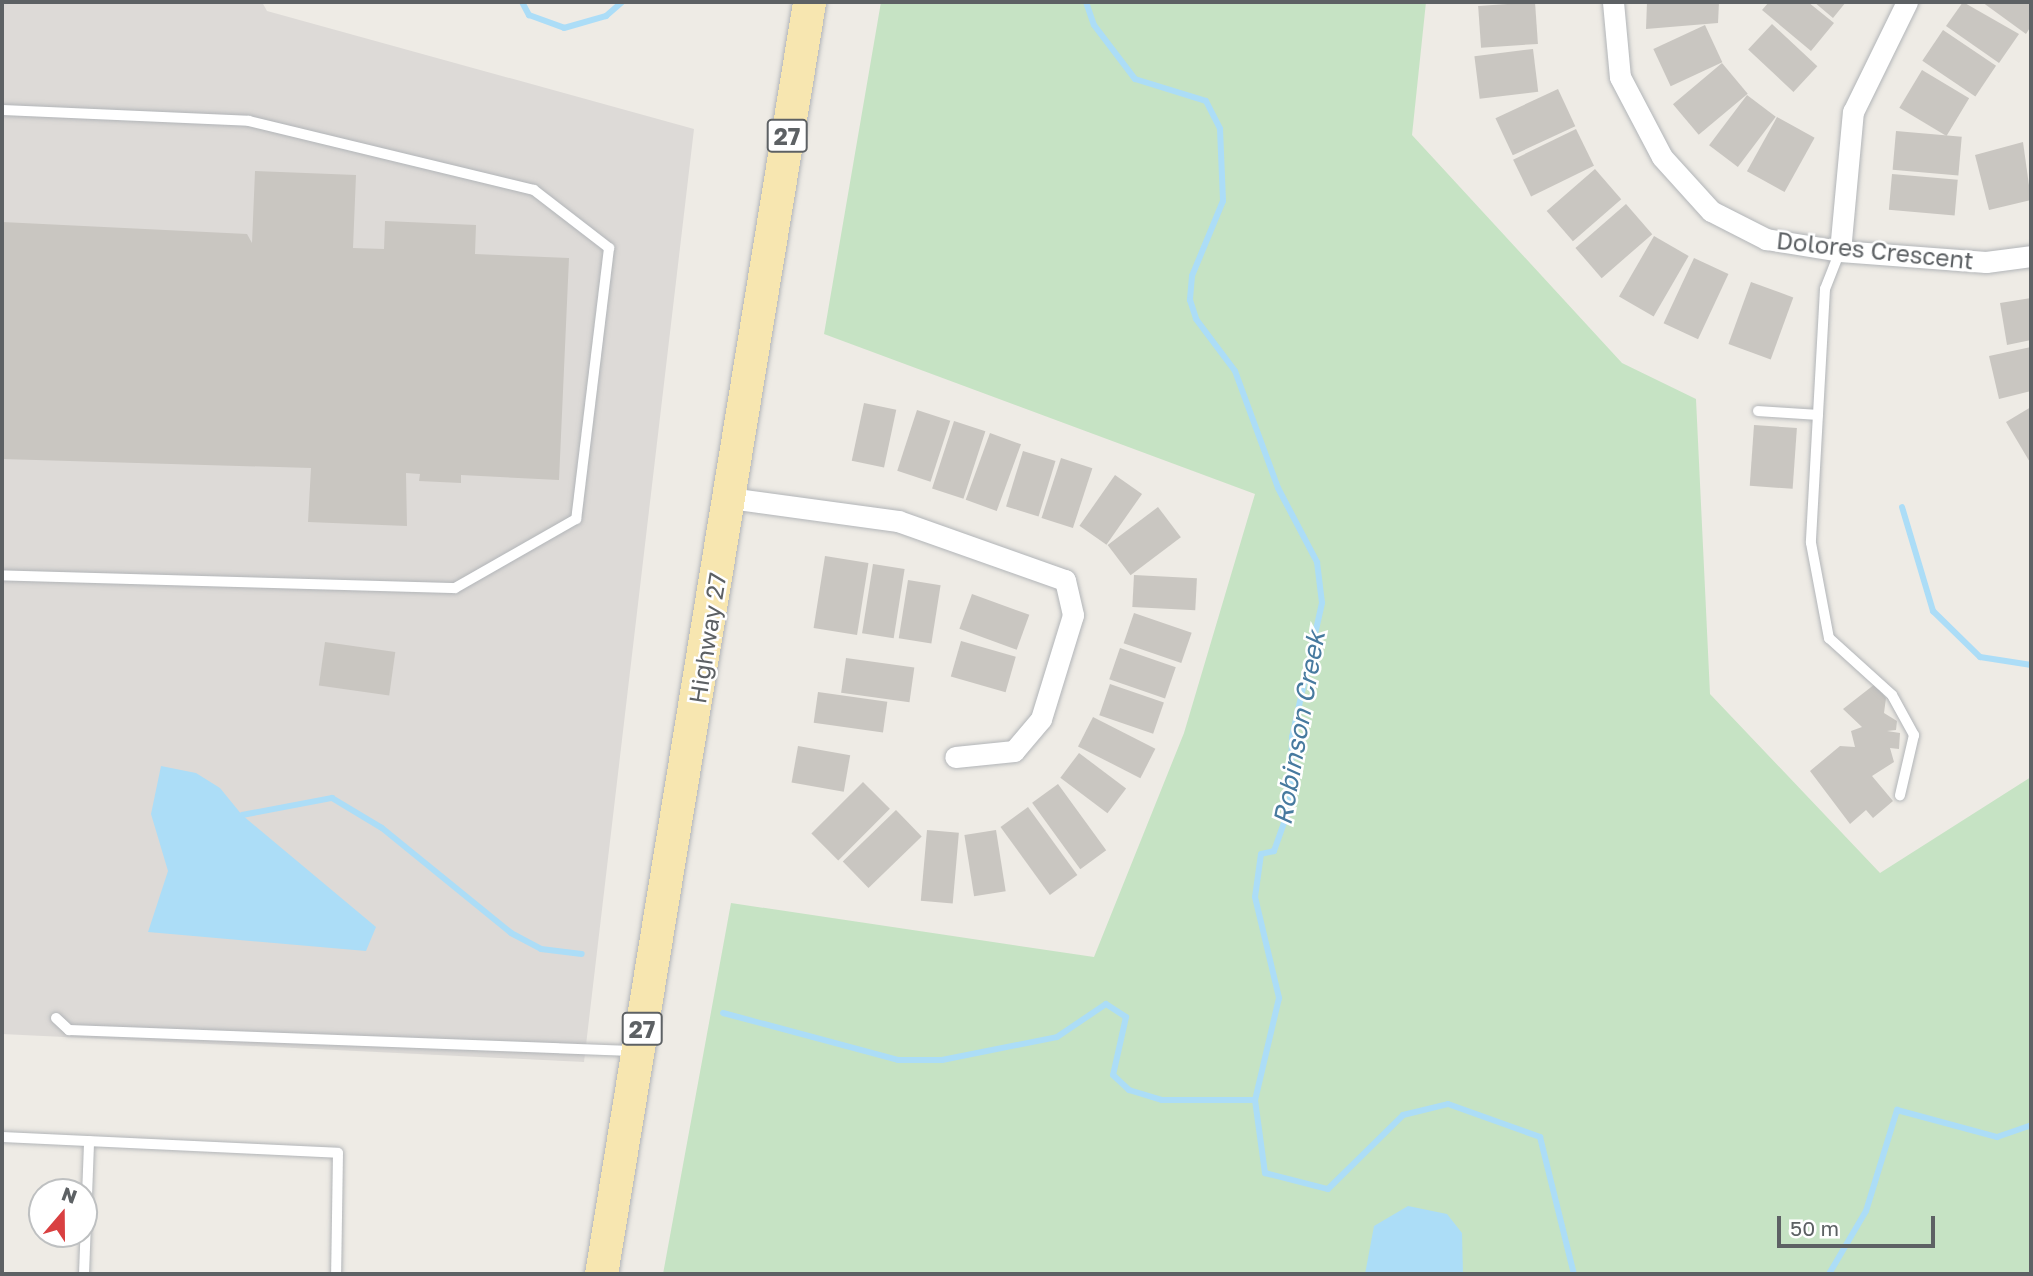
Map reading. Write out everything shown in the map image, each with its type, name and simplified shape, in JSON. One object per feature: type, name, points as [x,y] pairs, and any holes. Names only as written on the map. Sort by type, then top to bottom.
[{"type":"main road","name":"Highway 27","points":[[601,1274],[809,2]]},
{"type":"street","name":"Dolores Crescent","points":[[1613,2],[1620,77],[1661,157],[1710,211],[1766,239],[1840,251],[1986,262],[2031,256]]},
{"type":"street","points":[[1840,251],[1853,112],[1907,2]]},
{"type":"street","points":[[730,498],[898,521],[1065,580],[1073,615],[1041,719],[1014,751],[955,757]]},
{"type":"lane","points":[[2,110],[249,121],[534,190],[609,248],[576,519],[455,588],[2,575]]},
{"type":"lane","points":[[1840,251],[1825,289],[1811,543],[1829,638],[1892,695],[1914,735],[1900,795]]},
{"type":"lane","points":[[1758,411],[1818,415]]},
{"type":"lane","points":[[56,1018],[69,1030],[638,1052]]},
{"type":"lane","points":[[2,1137],[338,1153],[336,1274]]},
{"type":"lane","points":[[84,1274],[89,1141]]},
{"type":"shaded area","points":[[2,2],[262,2],[267,11],[694,129],[584,1062],[2,1034]]},
{"type":"green space","points":[[881,2],[1426,2],[1412,135],[1622,363],[1696,399],[1710,694],[1880,873],[2031,777],[2031,1274],[663,1274],[731,903],[1094,957],[1184,733],[1255,494],[824,334]]},
{"type":"water","points":[[161,766],[196,773],[220,788],[242,815],[376,927],[366,951],[148,932],[168,871],[151,814]]},
{"type":"water","points":[[1408,1206],[1447,1214],[1462,1233],[1463,1274],[1365,1274],[1374,1226]]},
{"type":"building","points":[[1535,2],[1538,44],[1481,48],[1478,6]]},
{"type":"building","points":[[1647,2],[1719,2],[1718,23],[1646,29]]},
{"type":"building","points":[[1769,2],[1808,2],[1834,23],[1811,51],[1762,10]]},
{"type":"building","points":[[1814,2],[1846,2],[1833,18]]},
{"type":"building","points":[[1963,2],[2019,34],[1999,63],[1946,26]]},
{"type":"building","points":[[1982,2],[2031,2],[2031,26],[2026,34]]},
{"type":"building","points":[[1772,24],[1817,66],[1793,92],[1748,50]]},
{"type":"building","points":[[1705,25],[1722,62],[1671,86],[1653,49]]},
{"type":"building","points":[[1943,30],[1996,66],[1975,96],[1922,61]]},
{"type":"building","points":[[1533,49],[1538,92],[1480,99],[1474,56]]},
{"type":"building","points":[[1722,63],[1748,94],[1699,135],[1673,104]]},
{"type":"building","points":[[1922,70],[1969,98],[1946,136],[1899,108]]},
{"type":"building","points":[[1558,89],[1575,126],[1513,155],[1495,118]]},
{"type":"building","points":[[1747,95],[1776,117],[1738,167],[1709,145]]},
{"type":"building","points":[[1777,117],[1815,138],[1785,192],[1747,171]]},
{"type":"building","points":[[1576,129],[1594,166],[1531,197],[1513,160]]},
{"type":"building","points":[[1896,131],[1962,137],[1958,176],[1893,170]]},
{"type":"building","points":[[2023,142],[2031,200],[1989,210],[1975,155]]},
{"type":"building","points":[[1595,169],[1621,199],[1573,241],[1547,211]]},
{"type":"building","points":[[255,171],[356,175],[353,248],[384,249],[385,221],[476,225],[475,254],[569,258],[559,480],[461,475],[461,483],[419,481],[420,474],[406,473],[407,526],[308,522],[311,468],[2,459],[2,222],[247,234],[252,243]]},
{"type":"building","points":[[1892,174],[1958,180],[1955,216],[1889,210]]},
{"type":"building","points":[[1626,204],[1652,234],[1602,278],[1575,248]]},
{"type":"building","points":[[1654,236],[1689,256],[1654,317],[1619,297]]},
{"type":"building","points":[[1694,258],[1728,274],[1698,339],[1664,323]]},
{"type":"building","points":[[1751,282],[1793,297],[1771,359],[1728,344]]},
{"type":"building","points":[[2031,298],[2031,340],[2007,345],[2000,303]]},
{"type":"building","points":[[2031,347],[2031,391],[1999,399],[1989,356]]},
{"type":"building","points":[[864,403],[896,410],[884,468],[852,461]]},
{"type":"building","points":[[2031,407],[2031,464],[2006,422]]},
{"type":"building","points":[[917,410],[950,421],[931,482],[897,471]]},
{"type":"building","points":[[954,421],[985,431],[963,499],[932,489]]},
{"type":"building","points":[[1754,425],[1797,428],[1793,489],[1750,486]]},
{"type":"building","points":[[990,433],[1021,444],[997,511],[966,500]]},
{"type":"building","points":[[1023,451],[1056,461],[1039,516],[1006,506]]},
{"type":"building","points":[[1061,458],[1092,468],[1073,528],[1042,518]]},
{"type":"building","points":[[1115,475],[1142,494],[1106,545],[1079,526]]},
{"type":"building","points":[[1158,507],[1181,537],[1131,575],[1108,545]]},
{"type":"building","points":[[825,556],[868,563],[857,635],[814,628]]},
{"type":"building","points":[[873,564],[905,569],[894,638],[862,633]]},
{"type":"building","points":[[1134,575],[1197,578],[1195,610],[1132,607]]},
{"type":"building","points":[[908,580],[941,585],[931,643],[899,638]]},
{"type":"building","points":[[972,594],[1029,615],[1017,650],[959,629]]},
{"type":"building","points":[[1134,613],[1192,633],[1181,663],[1124,643]]},
{"type":"building","points":[[961,641],[1016,657],[1006,692],[951,677]]},
{"type":"building","points":[[325,642],[395,652],[389,695],[319,686]]},
{"type":"building","points":[[1120,648],[1176,667],[1165,698],[1109,679]]},
{"type":"building","points":[[846,658],[914,668],[909,702],[841,693]]},
{"type":"building","points":[[1110,684],[1164,703],[1153,734],[1099,715]]},
{"type":"building","points":[[1875,684],[1886,698],[1884,713],[1897,721],[1896,730],[1887,731],[1900,733],[1899,749],[1890,748],[1894,762],[1872,776],[1893,801],[1873,818],[1866,810],[1850,824],[1810,771],[1840,746],[1855,747],[1851,731],[1862,727],[1843,709]]},
{"type":"building","points":[[818,692],[887,702],[883,732],[814,723]]},
{"type":"building","points":[[1093,717],[1155,749],[1140,778],[1078,746]]},
{"type":"building","points":[[798,746],[850,755],[844,792],[792,782]]},
{"type":"building","points":[[1079,753],[1126,789],[1107,813],[1060,778]]},
{"type":"building","points":[[863,782],[890,809],[838,860],[811,834]]},
{"type":"building","points":[[1058,784],[1106,850],[1080,869],[1032,803]]},
{"type":"building","points":[[1028,807],[1077,875],[1050,895],[1000,827]]},
{"type":"building","points":[[896,810],[922,837],[868,888],[843,861]]},
{"type":"building","points":[[927,830],[959,833],[953,904],[921,901]]},
{"type":"building","points":[[996,830],[1006,891],[974,896],[964,835]]},
{"type":"waterway","name":"Robinson Creek","points":[[522,2],[529,15],[564,28],[606,16],[622,2]]},
{"type":"waterway","name":"Robinson Creek","points":[[1086,2],[1094,25],[1135,79],[1206,101],[1220,129],[1223,201],[1192,276],[1190,300],[1196,319],[1235,371],[1278,488],[1317,562],[1322,603],[1292,737],[1290,806],[1274,851],[1261,854],[1255,897],[1279,998],[1255,1100],[1265,1173],[1328,1189],[1403,1115],[1448,1104],[1540,1137],[1574,1274]]},
{"type":"waterway","points":[[1902,507],[1933,611],[1980,657],[2031,665]]},
{"type":"waterway","points":[[242,815],[332,798],[382,828],[511,933],[541,949],[582,954]]},
{"type":"waterway","points":[[723,1013],[898,1060],[942,1060],[1057,1037],[1106,1004],[1126,1017],[1113,1075],[1129,1090],[1162,1100],[1255,1100]]},
{"type":"waterway","name":"Robinson Creek","points":[[1829,1274],[1866,1211],[1897,1110],[1997,1137],[2031,1125]]}]
